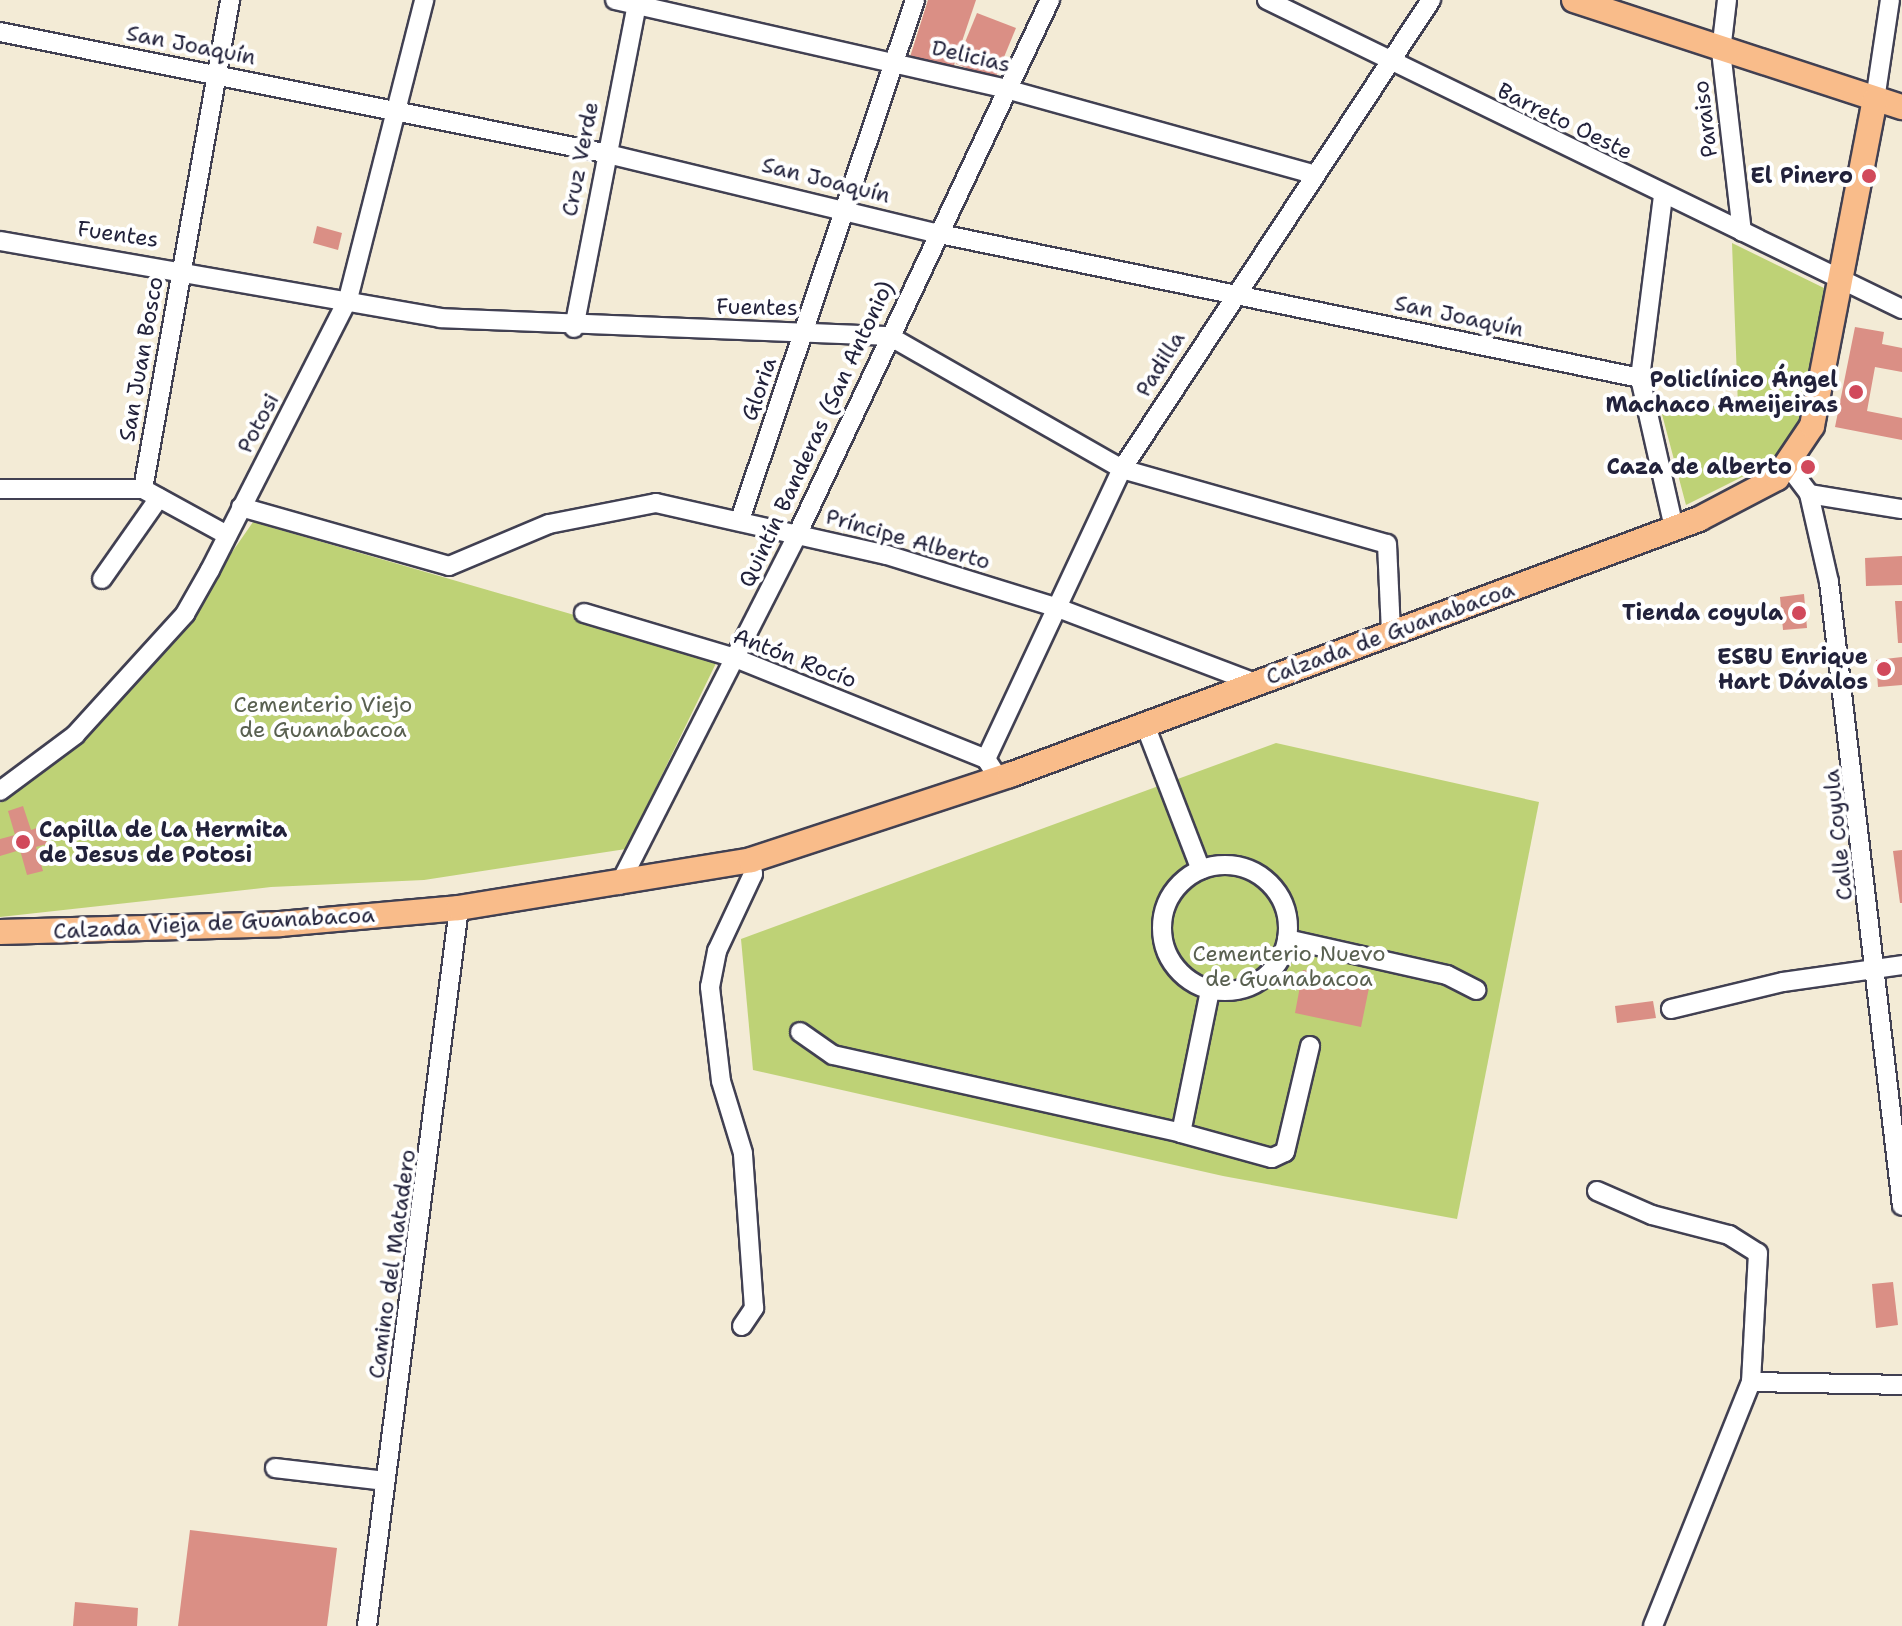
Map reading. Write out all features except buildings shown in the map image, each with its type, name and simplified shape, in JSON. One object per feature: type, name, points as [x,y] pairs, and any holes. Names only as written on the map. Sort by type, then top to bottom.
[{"type":"main road","points":[[1574,0],[1721,51],[1902,107]]},
{"type":"main road","points":[[1789,467],[1812,426],[1843,282],[1875,100]]},
{"type":"main road","name":"Calzada de Guanabacoa","points":[[619,885],[751,860],[992,769],[1145,725],[1674,528],[1789,467]]},
{"type":"main road","name":"Calzada Vieja de Guanabacoa","points":[[0,932],[280,924],[459,908],[619,885]]},
{"type":"street","name":"San Juan Bosco","points":[[151,494],[182,268],[230,0]]},
{"type":"street","name":"Potosi","points":[[0,791],[75,735],[185,614],[348,299],[424,0]]},
{"type":"street","name":"Delicias","points":[[615,0],[637,2],[1006,89],[1313,174]]},
{"type":"street","name":"Gloria","points":[[740,520],[896,64],[915,0]]},
{"type":"street","name":"Quintín Banderas (San Antonio)","points":[[619,885],[798,533],[935,233],[1050,0]]},
{"type":"street","name":"Barreto Oeste","points":[[1267,0],[1663,196],[1902,309]]},
{"type":"street","name":"Padilla","points":[[992,769],[1058,608],[1122,469],[1232,294],[1431,0]]},
{"type":"street","name":"Paraiso","points":[[1727,0],[1721,51],[1742,232]]},
{"type":"street","points":[[1875,100],[1890,0]]},
{"type":"street","name":"Cruz Verde","points":[[574,328],[604,153],[637,2]]},
{"type":"street","name":"San Joaquín","points":[[0,32],[604,153],[846,209],[935,233],[1640,378]]},
{"type":"street","points":[[1663,196],[1640,378],[1674,528]]},
{"type":"street","name":"Fuentes","points":[[0,241],[182,268],[440,318],[574,328],[889,336],[1122,469],[1387,544],[1391,632]]},
{"type":"street","name":"Calle Coyula","points":[[1789,467],[1809,494],[1829,582],[1877,965],[1902,1206]]},
{"type":"street","points":[[0,489],[151,494],[227,535]]},
{"type":"street","points":[[102,579],[151,494]]},
{"type":"street","points":[[1809,494],[1902,509]]},
{"type":"street","name":"Príncipe Alberto","points":[[241,507],[449,566],[601,508],[656,503],[798,533],[1058,608],[1255,683]]},
{"type":"street","name":"Antón Rocío","points":[[584,613],[735,658],[992,769]]},
{"type":"street","points":[[1145,725],[1201,870]]},
{"type":"street","points":[[742,1326],[754,1308],[743,1153],[721,1081],[710,987],[717,951],[753,874],[751,860]]},
{"type":"street","points":[[1234,866],[1264,879],[1284,906],[1287,939],[1264,977],[1244,988],[1210,990],[1173,965],[1161,933],[1174,890],[1201,870],[1234,866]]},
{"type":"street","name":"Camino del Matadero","points":[[367,1626],[459,908]]},
{"type":"street","points":[[1287,939],[1447,975],[1476,990]]},
{"type":"street","points":[[1671,1009],[1877,965],[1902,965]]},
{"type":"street","points":[[1181,1133],[1210,990]]},
{"type":"street","points":[[800,1032],[833,1055],[1181,1133],[1223,1150],[1272,1158],[1285,1152],[1310,1046]]},
{"type":"street","points":[[1597,1191],[1652,1215],[1729,1235],[1758,1253],[1751,1382],[1653,1626]]},
{"type":"street","points":[[1751,1382],[1902,1385]]},
{"type":"street","points":[[275,1468],[385,1481]]},
{"type":"green space","points":[[1732,243],[1824,288],[1805,416],[1776,460],[1686,505],[1659,403],[1738,407]]},
{"type":"green space","name":"Cementerio Viejo de Guanabacoa","points":[[253,522],[719,657],[626,849],[424,880],[271,887],[0,917],[0,803],[58,761],[187,617]]},
{"type":"green space","name":"Cementerio Nuevo de Guanabacoa","points":[[1276,743],[1539,802],[1457,1219],[1223,1176],[753,1070],[741,939]]},
{"type":"place","name":"El Pinero","points":[[1869,176]]},
{"type":"place","name":"Policlínico Ángel Machaco Ameijeiras","points":[[1856,392]]},
{"type":"place","name":"Caza de alberto","points":[[1808,467]]},
{"type":"place","name":"Tienda coyula","points":[[1799,613]]},
{"type":"place","name":"ESBU Enrique Hart Dávalos","points":[[1884,669]]},
{"type":"place","name":"Capilla de La Hermita de Jesus de Potosi","points":[[23,842]]}]
